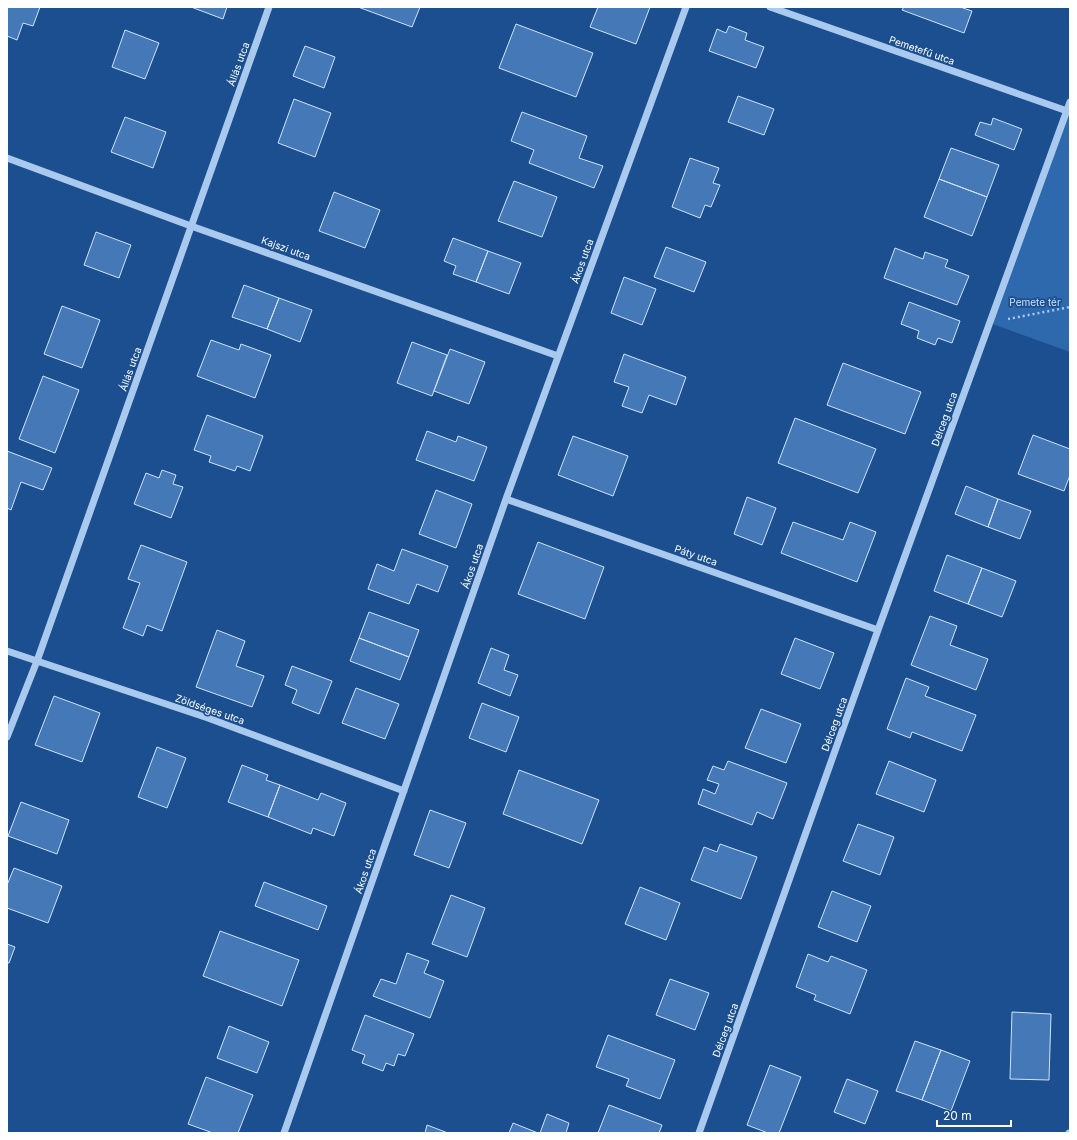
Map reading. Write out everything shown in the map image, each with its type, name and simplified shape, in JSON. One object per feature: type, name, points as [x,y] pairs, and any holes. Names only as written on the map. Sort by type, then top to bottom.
[{"type":"street","name":"Állás utca","points":[[7,737],[36,660],[269,7]]},
{"type":"street","name":"Ákos utca","points":[[284,1133],[506,499],[686,7]]},
{"type":"street","name":"Pemetefű utca","points":[[770,7],[1068,112]]},
{"type":"street","points":[[990,323],[1068,112],[1070,102]]},
{"type":"street","name":"Kajszi utca","points":[[7,158],[191,226],[558,356]]},
{"type":"street","name":"Délceg utca","points":[[699,1133],[878,630],[990,323]]},
{"type":"street","name":"Páty utca","points":[[506,499],[878,630]]},
{"type":"street","name":"Zöldséges utca","points":[[7,651],[208,718],[404,791]]},
{"type":"path","points":[[990,323],[1070,307]]},
{"type":"green space","name":"Pemete tér","points":[[1070,112],[1070,352],[990,323]]},
{"type":"building","points":[[7,7],[40,7],[33,26],[23,23],[17,40],[7,36]]},
{"type":"building","points":[[191,7],[227,7],[223,19]]},
{"type":"building","points":[[358,7],[420,7],[412,27]]},
{"type":"building","points":[[598,7],[650,7],[636,44],[590,27]]},
{"type":"building","points":[[904,7],[960,7],[972,11],[964,33],[902,10]]},
{"type":"building","points":[[516,24],[593,53],[576,97],[499,68]]},
{"type":"building","points":[[729,26],[747,33],[745,40],[764,47],[756,68],[709,51],[717,29],[726,33]]},
{"type":"building","points":[[125,30],[159,43],[145,79],[112,67]]},
{"type":"building","points":[[305,46],[335,57],[324,88],[293,76]]},
{"type":"building","points":[[738,96],[774,109],[764,135],[728,122]]},
{"type":"building","points":[[294,99],[331,113],[315,157],[278,143]]},
{"type":"building","points":[[522,112],[587,136],[579,158],[603,166],[594,188],[529,163],[534,150],[511,141]]},
{"type":"building","points":[[125,117],[166,132],[153,168],[111,152]]},
{"type":"building","points":[[993,118],[1022,129],[1014,150],[975,135],[980,122],[991,125]]},
{"type":"building","points":[[951,148],[999,165],[987,197],[939,179]]},
{"type":"building","points":[[690,158],[719,168],[713,183],[720,185],[711,207],[705,205],[700,218],[672,207]]},
{"type":"building","points":[[939,179],[987,197],[972,236],[924,217]]},
{"type":"building","points":[[514,181],[557,197],[542,237],[498,221]]},
{"type":"building","points":[[334,192],[380,210],[365,248],[319,231]]},
{"type":"building","points":[[96,232],[131,245],[119,278],[84,265]]},
{"type":"building","points":[[453,238],[488,251],[476,282],[453,274],[456,266],[444,261]]},
{"type":"building","points":[[666,247],[706,262],[694,292],[654,277]]},
{"type":"building","points":[[895,248],[923,259],[925,252],[948,260],[945,267],[969,276],[957,305],[884,278]]},
{"type":"building","points":[[488,251],[521,263],[509,294],[476,282]]},
{"type":"building","points":[[624,277],[656,289],[642,325],[611,313]]},
{"type":"building","points":[[244,285],[279,298],[267,329],[232,317]]},
{"type":"building","points":[[279,298],[312,310],[300,342],[267,329]]},
{"type":"building","points":[[909,302],[960,321],[952,343],[938,338],[935,345],[917,338],[919,331],[901,324]]},
{"type":"building","points":[[62,306],[100,320],[82,368],[44,354]]},
{"type":"building","points":[[211,340],[239,350],[241,344],[271,355],[255,398],[197,376]]},
{"type":"building","points":[[412,342],[447,355],[432,396],[397,383]]},
{"type":"building","points":[[450,349],[485,362],[469,404],[434,391]]},
{"type":"building","points":[[624,354],[686,377],[676,405],[649,395],[642,413],[622,406],[629,387],[614,382]]},
{"type":"building","points":[[843,363],[921,392],[905,434],[827,405]]},
{"type":"building","points":[[43,376],[79,390],[55,453],[19,439]]},
{"type":"building","points":[[207,415],[263,436],[250,471],[237,466],[235,471],[209,462],[211,456],[194,450]]},
{"type":"building","points":[[795,418],[876,449],[858,493],[778,463]]},
{"type":"building","points":[[427,431],[456,442],[458,436],[487,447],[474,481],[416,460]]},
{"type":"building","points":[[1033,435],[1070,449],[1070,475],[1064,491],[1018,474]]},
{"type":"building","points":[[573,436],[628,456],[613,496],[558,475]]},
{"type":"building","points":[[7,451],[52,468],[43,490],[21,482],[11,510],[7,508]]},
{"type":"building","points":[[162,470],[176,475],[173,484],[183,487],[171,518],[134,504],[146,473],[159,478]]},
{"type":"building","points":[[966,486],[998,499],[988,527],[955,514]]},
{"type":"building","points":[[436,490],[472,504],[456,548],[419,534]]},
{"type":"building","points":[[747,497],[776,508],[762,545],[734,534]]},
{"type":"building","points":[[998,499],[1031,511],[1020,539],[988,527]]},
{"type":"building","points":[[793,522],[843,540],[850,522],[876,532],[857,582],[781,553]]},
{"type":"building","points":[[538,542],[604,567],[585,619],[518,594]]},
{"type":"building","points":[[141,545],[187,562],[162,631],[147,625],[143,636],[123,628],[140,583],[128,579]]},
{"type":"building","points":[[402,549],[448,566],[438,592],[417,584],[409,604],[368,589],[377,564],[394,571]]},
{"type":"building","points":[[947,555],[982,568],[968,604],[934,591]]},
{"type":"building","points":[[982,568],[1016,581],[1002,617],[968,604]]},
{"type":"building","points":[[369,612],[419,630],[409,657],[359,638]]},
{"type":"building","points":[[930,616],[957,626],[950,645],[988,659],[976,690],[911,665]]},
{"type":"building","points":[[217,630],[245,641],[236,666],[264,676],[252,707],[196,687]]},
{"type":"building","points":[[359,638],[409,657],[400,680],[350,661]]},
{"type":"building","points":[[795,638],[834,653],[820,689],[781,674]]},
{"type":"building","points":[[491,648],[509,655],[504,670],[518,675],[510,696],[478,683]]},
{"type":"building","points":[[292,666],[332,681],[319,714],[292,703],[297,690],[285,685]]},
{"type":"building","points":[[906,678],[929,687],[925,696],[976,715],[962,751],[912,732],[910,738],[887,729]]},
{"type":"building","points":[[356,688],[399,704],[385,739],[342,723]]},
{"type":"building","points":[[54,696],[100,713],[82,762],[35,745]]},
{"type":"building","points":[[482,703],[519,717],[506,752],[469,738]]},
{"type":"building","points":[[761,709],[801,724],[786,763],[745,748]]},
{"type":"building","points":[[157,747],[186,758],[167,808],[138,797]]},
{"type":"building","points":[[728,761],[787,783],[773,819],[757,812],[752,825],[698,804],[703,789],[715,794],[719,784],[707,780],[713,766],[724,770]]},
{"type":"building","points":[[889,761],[936,780],[924,812],[876,794]]},
{"type":"building","points":[[242,765],[268,775],[266,780],[280,785],[268,817],[228,802]]},
{"type":"building","points":[[519,770],[599,800],[582,844],[503,814]]},
{"type":"building","points":[[280,785],[318,800],[321,793],[346,803],[334,836],[313,828],[311,834],[268,817]]},
{"type":"building","points":[[21,802],[69,820],[57,854],[8,836]]},
{"type":"building","points":[[430,810],[466,823],[449,868],[414,855]]},
{"type":"building","points":[[858,824],[894,837],[880,875],[843,861]]},
{"type":"building","points":[[720,844],[757,857],[741,899],[691,880],[704,847],[717,852]]},
{"type":"building","points":[[14,868],[62,886],[48,923],[7,908],[7,885]]},
{"type":"building","points":[[264,882],[327,906],[318,930],[255,906]]},
{"type":"building","points":[[640,887],[680,903],[666,940],[625,924]]},
{"type":"building","points":[[832,891],[871,906],[857,942],[818,927]]},
{"type":"building","points":[[451,895],[485,908],[467,957],[432,944]]},
{"type":"building","points":[[220,931],[299,960],[282,1006],[203,976]]},
{"type":"building","points":[[7,944],[15,947],[9,963],[7,963]]},
{"type":"building","points":[[407,953],[429,961],[424,973],[444,981],[430,1018],[373,996],[381,979],[396,984]]},
{"type":"building","points":[[808,954],[828,962],[831,956],[867,970],[850,1014],[814,1000],[816,995],[796,987]]},
{"type":"building","points":[[670,979],[709,993],[695,1030],[656,1015]]},
{"type":"building","points":[[1012,1012],[1051,1014],[1049,1080],[1010,1079]]},
{"type":"building","points":[[365,1015],[414,1034],[405,1056],[398,1054],[394,1066],[386,1063],[383,1071],[362,1063],[365,1055],[352,1050]]},
{"type":"building","points":[[229,1026],[269,1042],[257,1073],[217,1058]]},
{"type":"building","points":[[608,1035],[675,1060],[660,1099],[626,1086],[629,1079],[596,1067]]},
{"type":"building","points":[[915,1041],[941,1050],[922,1100],[896,1091]]},
{"type":"building","points":[[941,1050],[970,1061],[951,1111],[922,1100]]},
{"type":"building","points":[[770,1065],[801,1077],[779,1133],[768,1133],[747,1125]]},
{"type":"building","points":[[206,1077],[253,1095],[238,1133],[213,1133],[188,1124]]},
{"type":"building","points":[[847,1079],[878,1091],[865,1124],[834,1112]]},
{"type":"building","points":[[609,1105],[662,1125],[659,1133],[598,1133]]},
{"type":"building","points":[[547,1114],[569,1123],[566,1133],[540,1133]]},
{"type":"building","points":[[513,1123],[538,1133],[509,1133]]},
{"type":"building","points":[[427,1125],[448,1133],[425,1133]]}]
